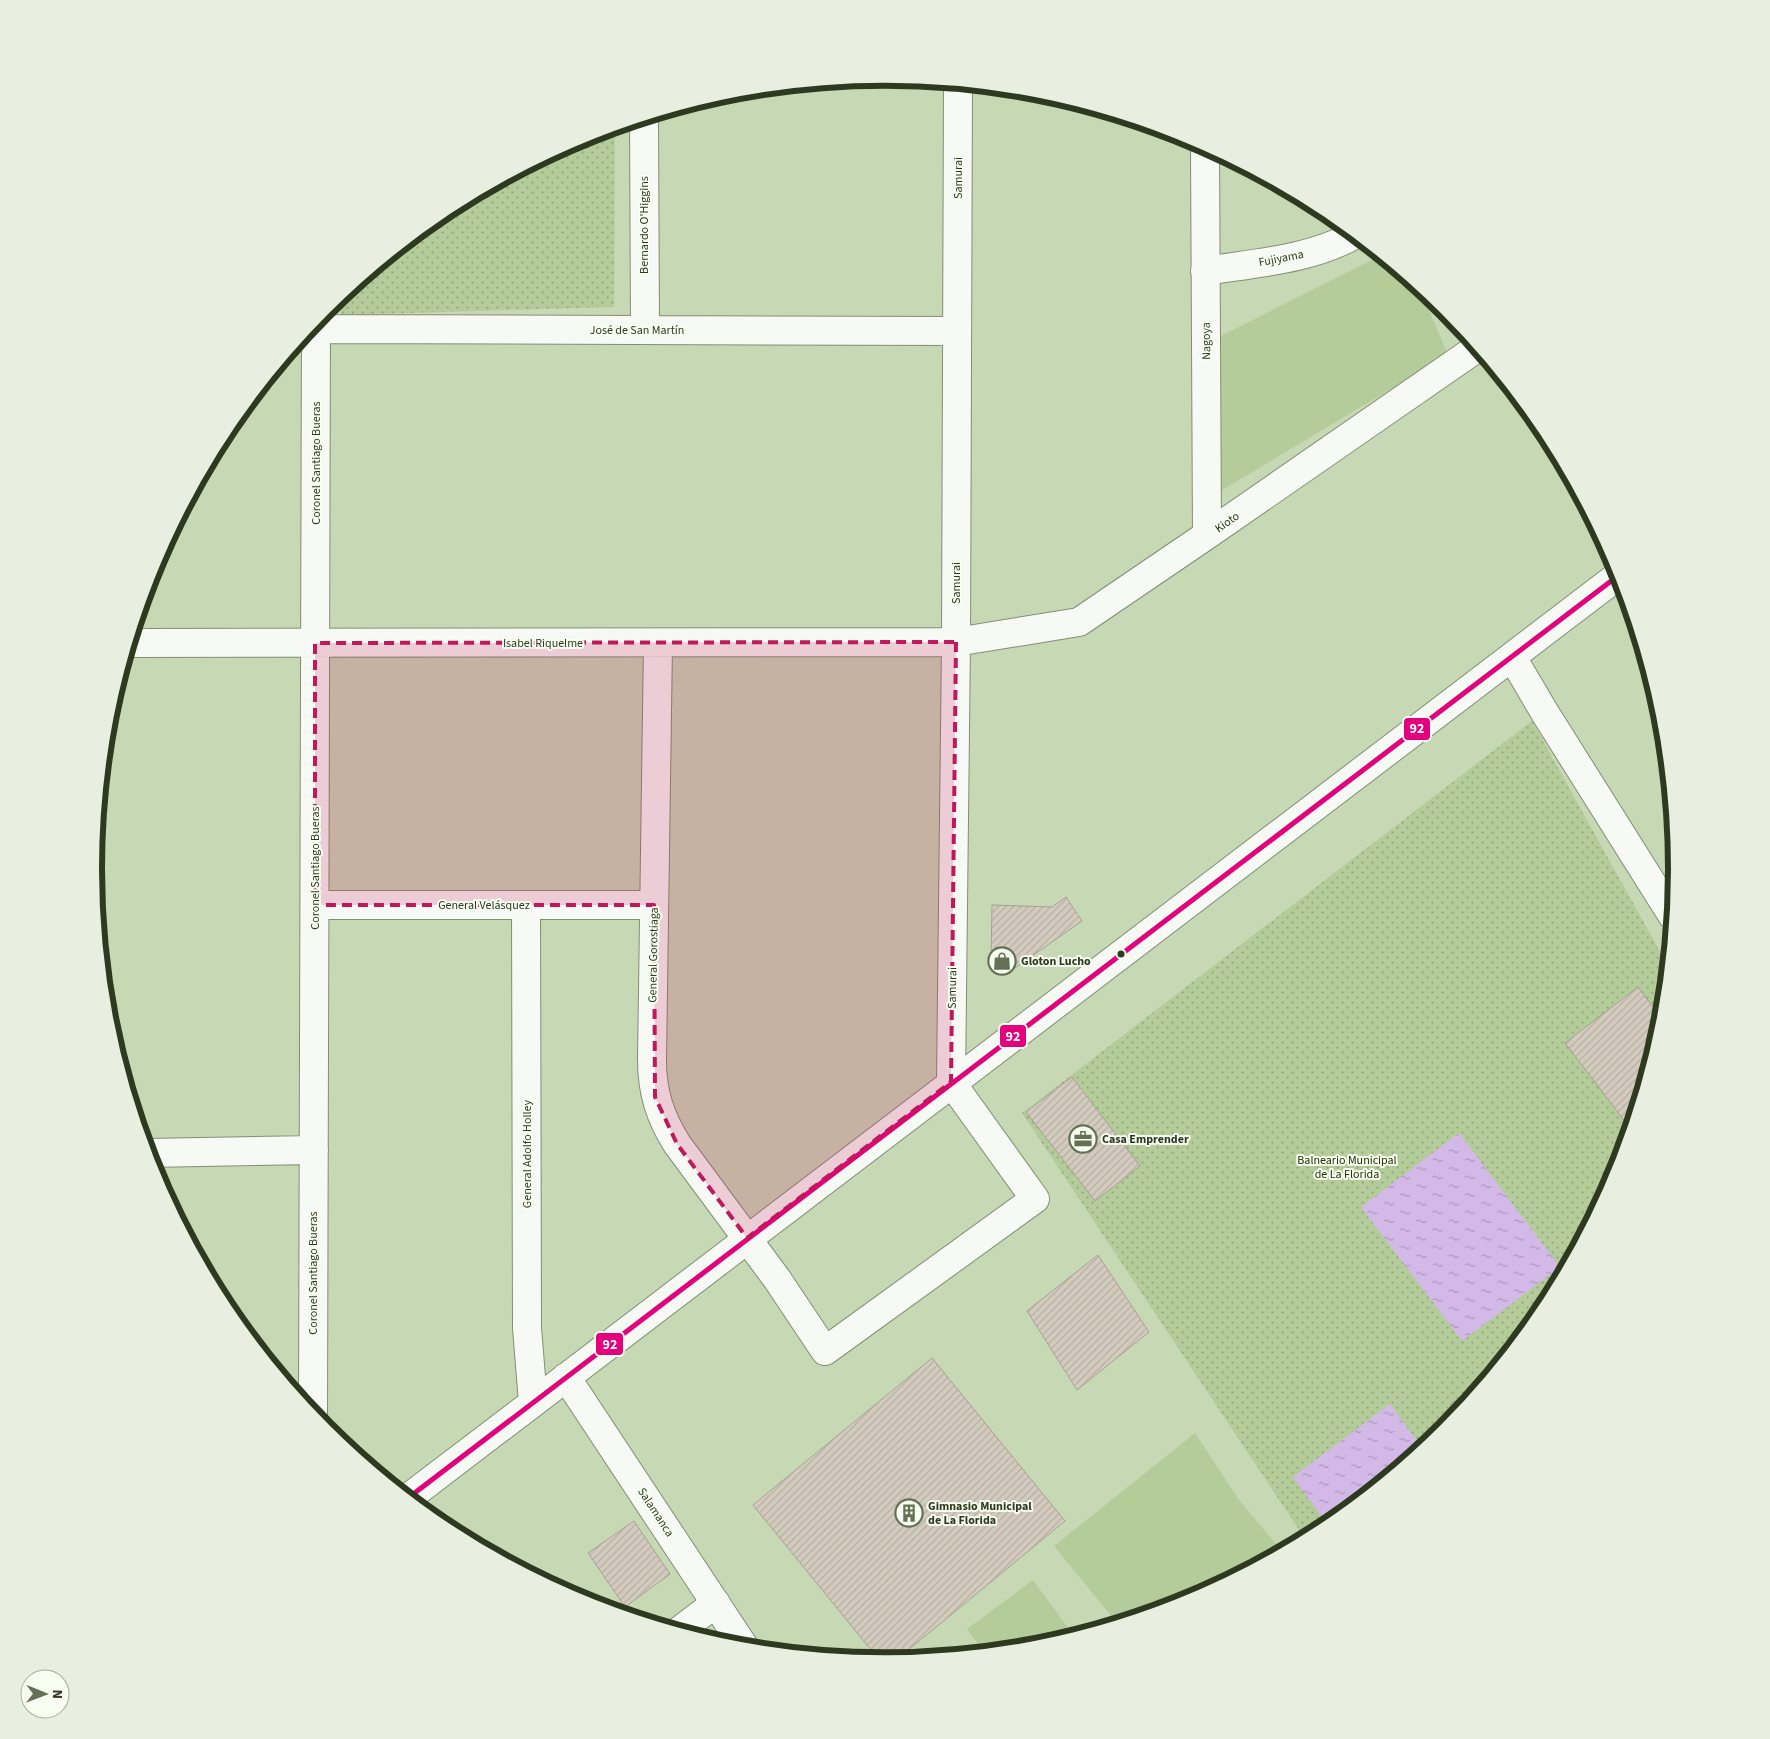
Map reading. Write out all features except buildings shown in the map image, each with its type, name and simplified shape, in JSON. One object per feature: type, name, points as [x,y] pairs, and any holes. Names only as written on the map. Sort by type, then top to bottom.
[{"type":"street","name":"Samurai","points":[[951,1082],[956,642],[958,90]]},
{"type":"street","name":"Bernardo O'Higgins","points":[[644,125],[645,330]]},
{"type":"street","name":"Nagoya","points":[[1205,155],[1208,536]]},
{"type":"street","name":"Fujiyama","points":[[1205,272],[1322,250],[1348,238]]},
{"type":"street","name":"José de San Martín","points":[[322,325],[645,330],[957,331]]},
{"type":"street","name":"Coronel Santiago Bueras","points":[[313,1404],[316,332]]},
{"type":"street","name":"Kioto","points":[[956,642],[1079,622],[1208,536],[1472,351]]},
{"type":"street","points":[[413,1494],[951,1082],[1095,975],[1613,580]]},
{"type":"street","name":"General Gorostiaga","points":[[658,642],[652,1060],[652,1079],[655,1097],[667,1129],[677,1144],[747,1238],[825,1351],[1035,1199],[951,1082]]},
{"type":"street","name":"Isabel Riquelme","points":[[135,643],[956,642]]},
{"type":"street","points":[[1512,656],[1667,907]]},
{"type":"street","name":"General Velásquez","points":[[315,905],[654,905]]},
{"type":"street","name":"General Adolfo Holley","points":[[526,905],[527,1328],[533,1402]]},
{"type":"street","points":[[155,1153],[314,1150]]},
{"type":"street","name":"Salamanca","points":[[566,1377],[739,1639]]},
{"type":"street","points":[[685,1627],[716,1604]]},
{"type":"highlighted area","points":[[956,642],[951,1082],[747,1238],[677,1144],[655,1097],[654,905],[315,905],[315,643]]},
{"type":"green space","points":[[615,135],[614,307],[341,315],[341,306],[369,281],[408,248],[450,218],[493,191],[539,167]]},
{"type":"green space","points":[[1375,259],[1427,305],[1448,355],[1212,496],[1215,339]]},
{"type":"green space","name":"Balneario Municipal de La Florida","points":[[1532,721],[1663,958],[1653,1022],[1642,1072],[1627,1121],[1609,1169],[1587,1216],[1563,1261],[1536,1305],[1474,1386],[1439,1423],[1362,1491],[1301,1533],[1022,1113]]},
{"type":"green space","points":[[1195,1433],[1239,1500],[1279,1547],[1185,1593],[1113,1618],[1054,1546]]},
{"type":"green space","points":[[1033,1580],[1070,1630],[1038,1638],[980,1647],[967,1629]]},
{"type":"water","points":[[1459,1133],[1560,1267],[1462,1341],[1361,1207]]},
{"type":"water","points":[[1390,1404],[1418,1442],[1362,1491],[1323,1519],[1293,1477]]},
{"type":"transit line","name":"92","points":[[413,1494],[1613,580]]},
{"type":"place","name":"Gloton Lucho","points":[[1002,961]]},
{"type":"place","name":"Casa Emprender","points":[[1083,1139]]},
{"type":"place","name":"Gimnasio Municipal de La Florida","points":[[909,1513]]}]
